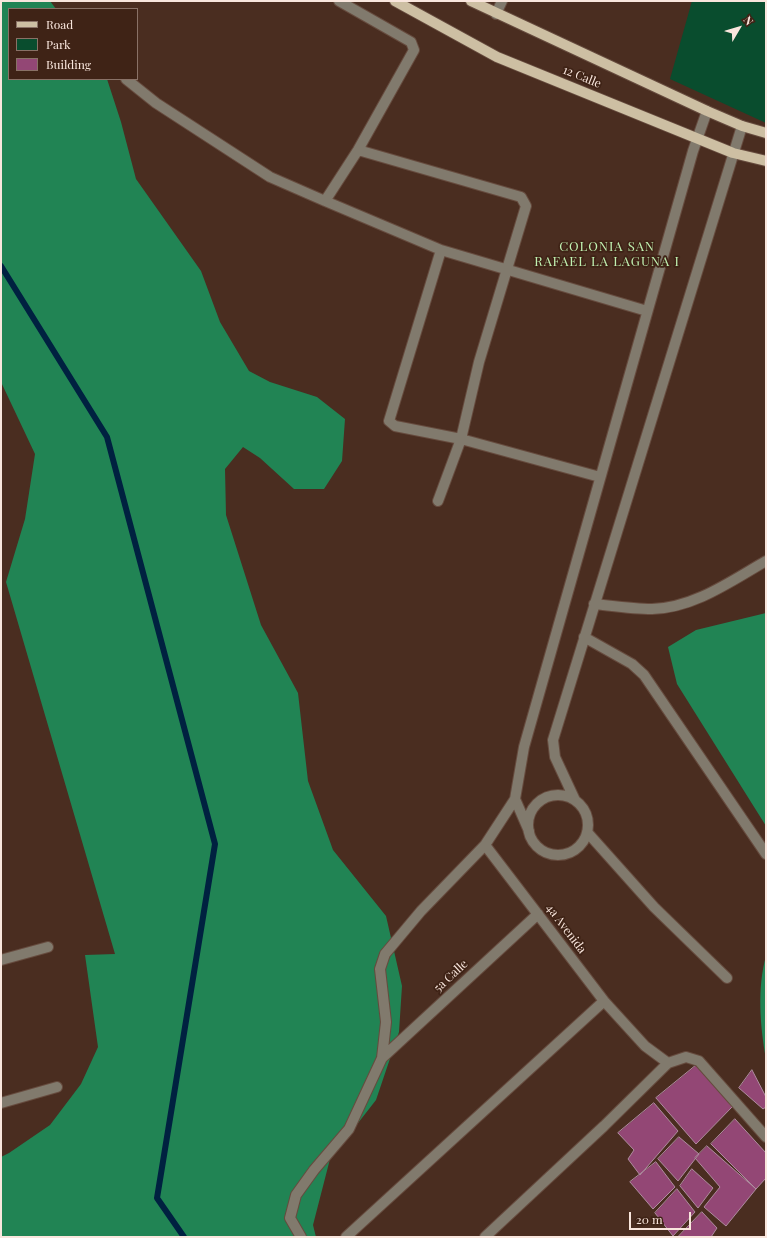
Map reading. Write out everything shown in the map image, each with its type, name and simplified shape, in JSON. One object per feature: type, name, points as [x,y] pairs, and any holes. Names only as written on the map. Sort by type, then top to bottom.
[{"type":"main road","name":"12 Calle","points":[[395,1],[497,57],[733,153],[766,161]]},
{"type":"main road","name":"12 Calle","points":[[471,1],[496,14],[707,111],[742,126],[766,132]]},
{"type":"street","points":[[325,201],[358,150],[414,50],[411,42],[339,1]]},
{"type":"street","points":[[496,14],[502,1]]},
{"type":"street","points":[[127,80],[156,103],[270,177],[441,250],[647,311]]},
{"type":"street","points":[[486,845],[515,800],[524,747],[647,311],[697,139],[707,111]]},
{"type":"street","points":[[515,800],[532,840],[538,847],[553,854],[563,854],[578,847],[584,840],[588,823],[586,814],[575,800],[555,757],[553,740],[742,126]]},
{"type":"street","points":[[358,150],[521,198],[526,206],[479,362],[462,439],[438,501]]},
{"type":"street","points":[[441,250],[389,421],[395,426],[462,439],[600,477]]},
{"type":"street","points":[[594,604],[653,608],[686,602],[713,591],[766,560]]},
{"type":"street","points":[[584,637],[632,664],[644,675],[766,854]]},
{"type":"street","points":[[529,831],[530,816],[538,803],[544,798],[559,795],[575,800]]},
{"type":"street","points":[[587,832],[654,907],[727,978]]},
{"type":"street","name":"5a Calle","points":[[301,1237],[290,1218],[296,1195],[314,1170],[349,1129],[382,1058],[386,1022],[380,969],[385,954],[421,911],[486,845]]},
{"type":"street","name":"4a Avenida","points":[[486,845],[604,1001],[645,1046],[668,1064]]},
{"type":"street","name":"5a Calle","points":[[382,1058],[538,914]]},
{"type":"street","points":[[1,960],[48,947]]},
{"type":"street","points":[[346,1237],[604,1001]]},
{"type":"street","points":[[485,1237],[668,1064],[686,1056],[699,1061],[766,1137]]},
{"type":"street","points":[[1,1103],[57,1087]]},
{"type":"green space","points":[[1,1],[50,1],[55,8],[8,8],[8,80],[107,80],[121,122],[136,179],[201,271],[220,322],[249,371],[270,382],[317,397],[345,419],[342,461],[324,489],[294,489],[260,458],[243,447],[225,469],[226,515],[261,625],[298,693],[308,781],[333,850],[386,916],[402,986],[399,1032],[376,1100],[330,1159],[313,1225],[316,1237],[1,1237],[1,1157],[50,1125],[81,1084],[98,1047],[85,955],[115,954],[6,582],[25,519],[35,454],[1,382]]},
{"type":"green space","points":[[692,1],[766,1],[766,123],[670,79]]},
{"type":"green space","points":[[766,613],[766,826],[677,684],[668,647],[696,630]]},
{"type":"green space","points":[[766,956],[766,1059],[762,1033],[760,994]]},
{"type":"building","points":[[699,1063],[732,1107],[696,1144],[656,1098]]},
{"type":"building","points":[[752,1070],[766,1097],[766,1107],[763,1109],[739,1088]]},
{"type":"building","points":[[654,1103],[678,1131],[640,1175],[628,1159],[634,1150],[618,1133]]},
{"type":"building","points":[[735,1119],[766,1153],[766,1178],[756,1189],[711,1144]]},
{"type":"building","points":[[679,1137],[699,1154],[678,1181],[658,1159]]},
{"type":"building","points":[[707,1146],[756,1189],[726,1226],[704,1207],[720,1187],[695,1158]]},
{"type":"building","points":[[656,1162],[675,1187],[653,1209],[630,1182]]},
{"type":"building","points":[[692,1169],[713,1188],[698,1208],[680,1186]]},
{"type":"building","points":[[677,1189],[695,1212],[673,1236],[655,1213]]},
{"type":"building","points":[[702,1212],[717,1228],[711,1237],[678,1237]]},
{"type":"waterway","points":[[1,266],[107,437],[215,844],[157,1198],[184,1237]]},
{"type":"district","name":"COLONIA SAN RAFAEL LA LAGUNA I","points":[[607,254]]}]
